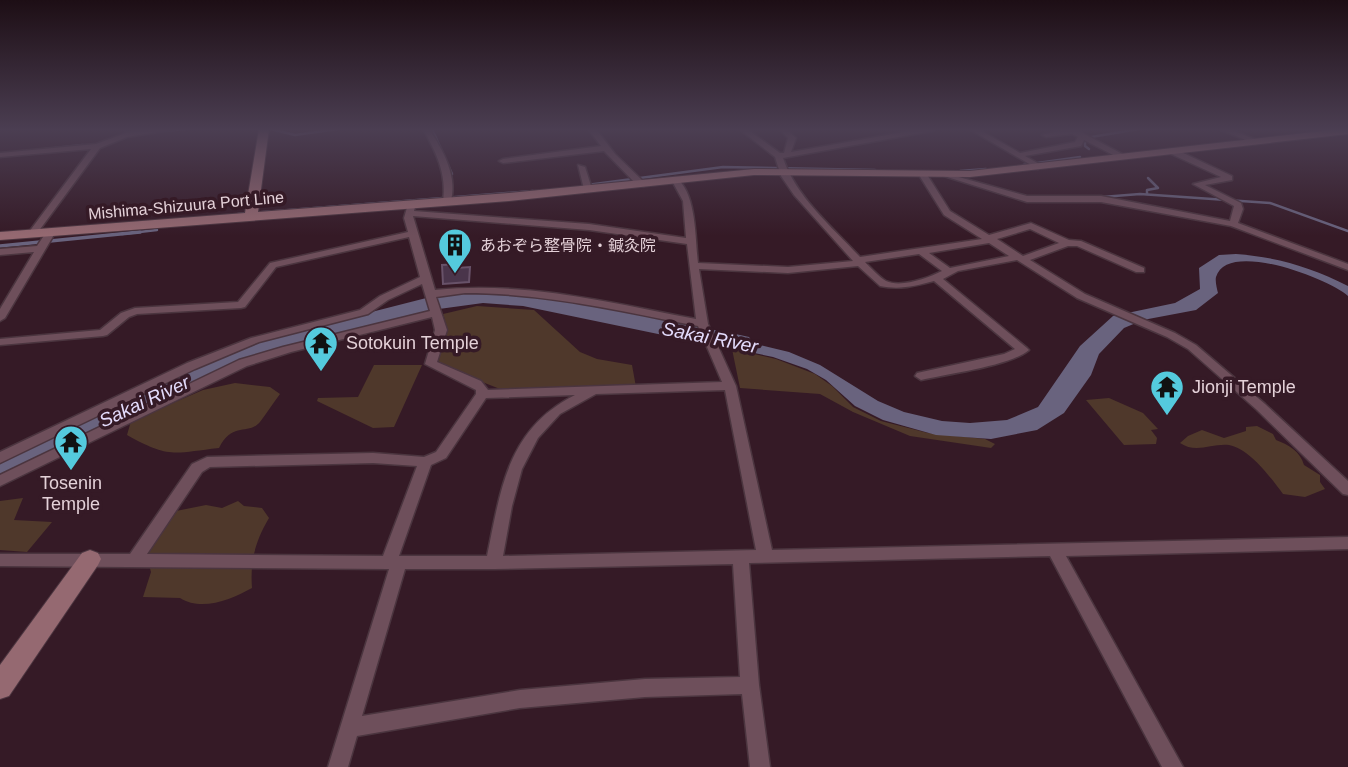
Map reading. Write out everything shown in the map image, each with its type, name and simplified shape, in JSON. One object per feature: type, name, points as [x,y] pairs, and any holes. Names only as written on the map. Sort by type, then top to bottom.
[{"type":"main road","points":[[251,214],[259,165]]},
{"type":"main road","name":"Mishima-Shizuura Port Line","points":[[0,236],[251,214],[410,208],[675,179],[783,172],[948,176],[1057,165]]},
{"type":"main road","points":[[0,687],[90,559]]},
{"type":"street","points":[[32,234],[83,165]]},
{"type":"street","points":[[443,165],[449,180],[447,202]]},
{"type":"street","points":[[623,165],[641,184]]},
{"type":"street","points":[[783,165],[783,172],[797,193],[859,262],[880,282],[888,285],[901,286],[936,278],[948,271],[1021,258],[1067,243],[1078,243],[1140,270]]},
{"type":"street","points":[[1201,165],[1228,178],[1197,184],[1238,205],[1233,224]]},
{"type":"street","points":[[581,167],[588,190]]},
{"type":"street","points":[[923,176],[947,213],[1081,296],[1145,323],[1192,347],[1261,407],[1348,490]]},
{"type":"street","points":[[948,176],[1027,199],[1101,199],[1233,224],[1348,267]]},
{"type":"street","points":[[675,179],[687,201],[702,326],[730,386],[765,556]]},
{"type":"street","points":[[135,559],[197,468],[206,462],[373,458],[425,463],[441,455],[482,394],[482,389],[477,384],[430,364],[441,334],[408,218],[410,208],[589,227],[692,242]]},
{"type":"street","points":[[694,265],[788,270],[859,262],[992,239],[1031,226],[1067,243]]},
{"type":"street","points":[[0,318],[50,233]]},
{"type":"street","points":[[0,342],[103,333],[135,311],[241,305],[273,265],[412,234]]},
{"type":"street","points":[[0,252],[40,249]]},
{"type":"street","points":[[921,251],[948,271]]},
{"type":"street","points":[[921,376],[1007,357],[1023,350],[936,278]]},
{"type":"street","points":[[0,458],[191,366],[242,345],[364,313],[384,298],[425,279]]},
{"type":"street","points":[[0,481],[243,363],[360,329],[475,289],[514,290],[702,326]]},
{"type":"street","points":[[0,296],[13,295]]},
{"type":"street","points":[[360,329],[364,313]]},
{"type":"street","points":[[482,394],[730,386]]},
{"type":"street","points":[[494,563],[509,483],[534,435],[555,412],[595,389]]},
{"type":"street","points":[[338,767],[394,563],[425,463]]},
{"type":"street","points":[[0,560],[494,563],[1348,543]]},
{"type":"street","points":[[1055,550],[1173,767]]},
{"type":"street","points":[[741,558],[750,685],[760,767]]},
{"type":"street","points":[[349,728],[520,699],[645,688],[750,685]]},
{"type":"shaded area","points":[[477,306],[534,310],[580,352],[597,359],[632,365],[636,387],[500,389],[439,365],[445,333],[443,314]]},
{"type":"shaded area","points":[[732,349],[776,359],[815,374],[853,407],[881,421],[928,433],[985,439],[995,444],[991,448],[910,436],[853,412],[820,394],[740,388]]},
{"type":"shaded area","points":[[374,365],[422,365],[394,427],[373,428],[317,401],[318,398],[358,397]]},
{"type":"shaded area","points":[[235,383],[270,387],[280,394],[260,422],[230,435],[219,448],[163,451],[127,435],[131,421],[203,390]]},
{"type":"shaded area","points":[[1109,398],[1143,413],[1158,429],[1151,430],[1157,438],[1156,444],[1124,445],[1086,400]]},
{"type":"shaded area","points":[[1257,426],[1297,452],[1304,465],[1320,475],[1320,482],[1325,489],[1305,497],[1283,494],[1259,465],[1237,448],[1223,445],[1192,448],[1180,443],[1202,430],[1224,438],[1246,431],[1246,427]]},
{"type":"shaded area","points":[[23,498],[14,520],[52,522],[27,552],[0,550],[0,501]]},
{"type":"shaded area","points":[[238,501],[244,506],[262,508],[269,518],[255,552],[252,588],[226,600],[207,604],[180,598],[143,597],[151,572],[146,554],[176,511],[206,505],[222,508]]},
{"type":"water","points":[[1236,254],[1279,260],[1321,273],[1348,286],[1348,296],[1301,272],[1279,266],[1239,262],[1224,266],[1216,277],[1218,293],[1196,310],[1143,320],[1124,328],[1099,354],[1091,375],[1064,413],[1037,430],[991,439],[936,435],[883,420],[855,406],[826,380],[807,369],[773,357],[711,344],[706,332],[789,352],[820,365],[878,401],[904,412],[942,421],[970,423],[1007,420],[1038,407],[1080,346],[1113,316],[1175,303],[1200,289],[1199,268],[1219,255]]},
{"type":"building","name":"あおぞら整骨院・鍼灸院","points":[[458,264],[457,268],[470,267],[469,282],[443,284],[442,265]]},
{"type":"waterway","points":[[448,165],[452,174]]},
{"type":"waterway","points":[[587,185],[723,167],[875,170]]},
{"type":"waterway","points":[[960,171],[986,169]]},
{"type":"waterway","points":[[1147,194],[1147,190],[1158,188],[1148,178]]},
{"type":"waterway","points":[[238,214],[533,191]]},
{"type":"waterway","points":[[1102,197],[1140,194],[1270,203],[1348,231]]},
{"type":"waterway","points":[[136,232],[157,230]]},
{"type":"waterway","points":[[0,246],[136,232]]},
{"type":"waterway","points":[[122,234],[136,232]]},
{"type":"waterway","points":[[136,232],[140,232]]},
{"type":"waterway","name":"Sakai River","points":[[0,470],[247,352],[438,302],[483,296],[523,299],[740,343]]},
{"type":"place","name":"あおぞら整骨院・鍼灸院","points":[[455,275]]},
{"type":"place","name":"Sotokuin Temple","points":[[321,373]]},
{"type":"place","name":"Jionji Temple","points":[[1167,417]]},
{"type":"place","name":"Tosenin Temple","points":[[71,472]]}]
